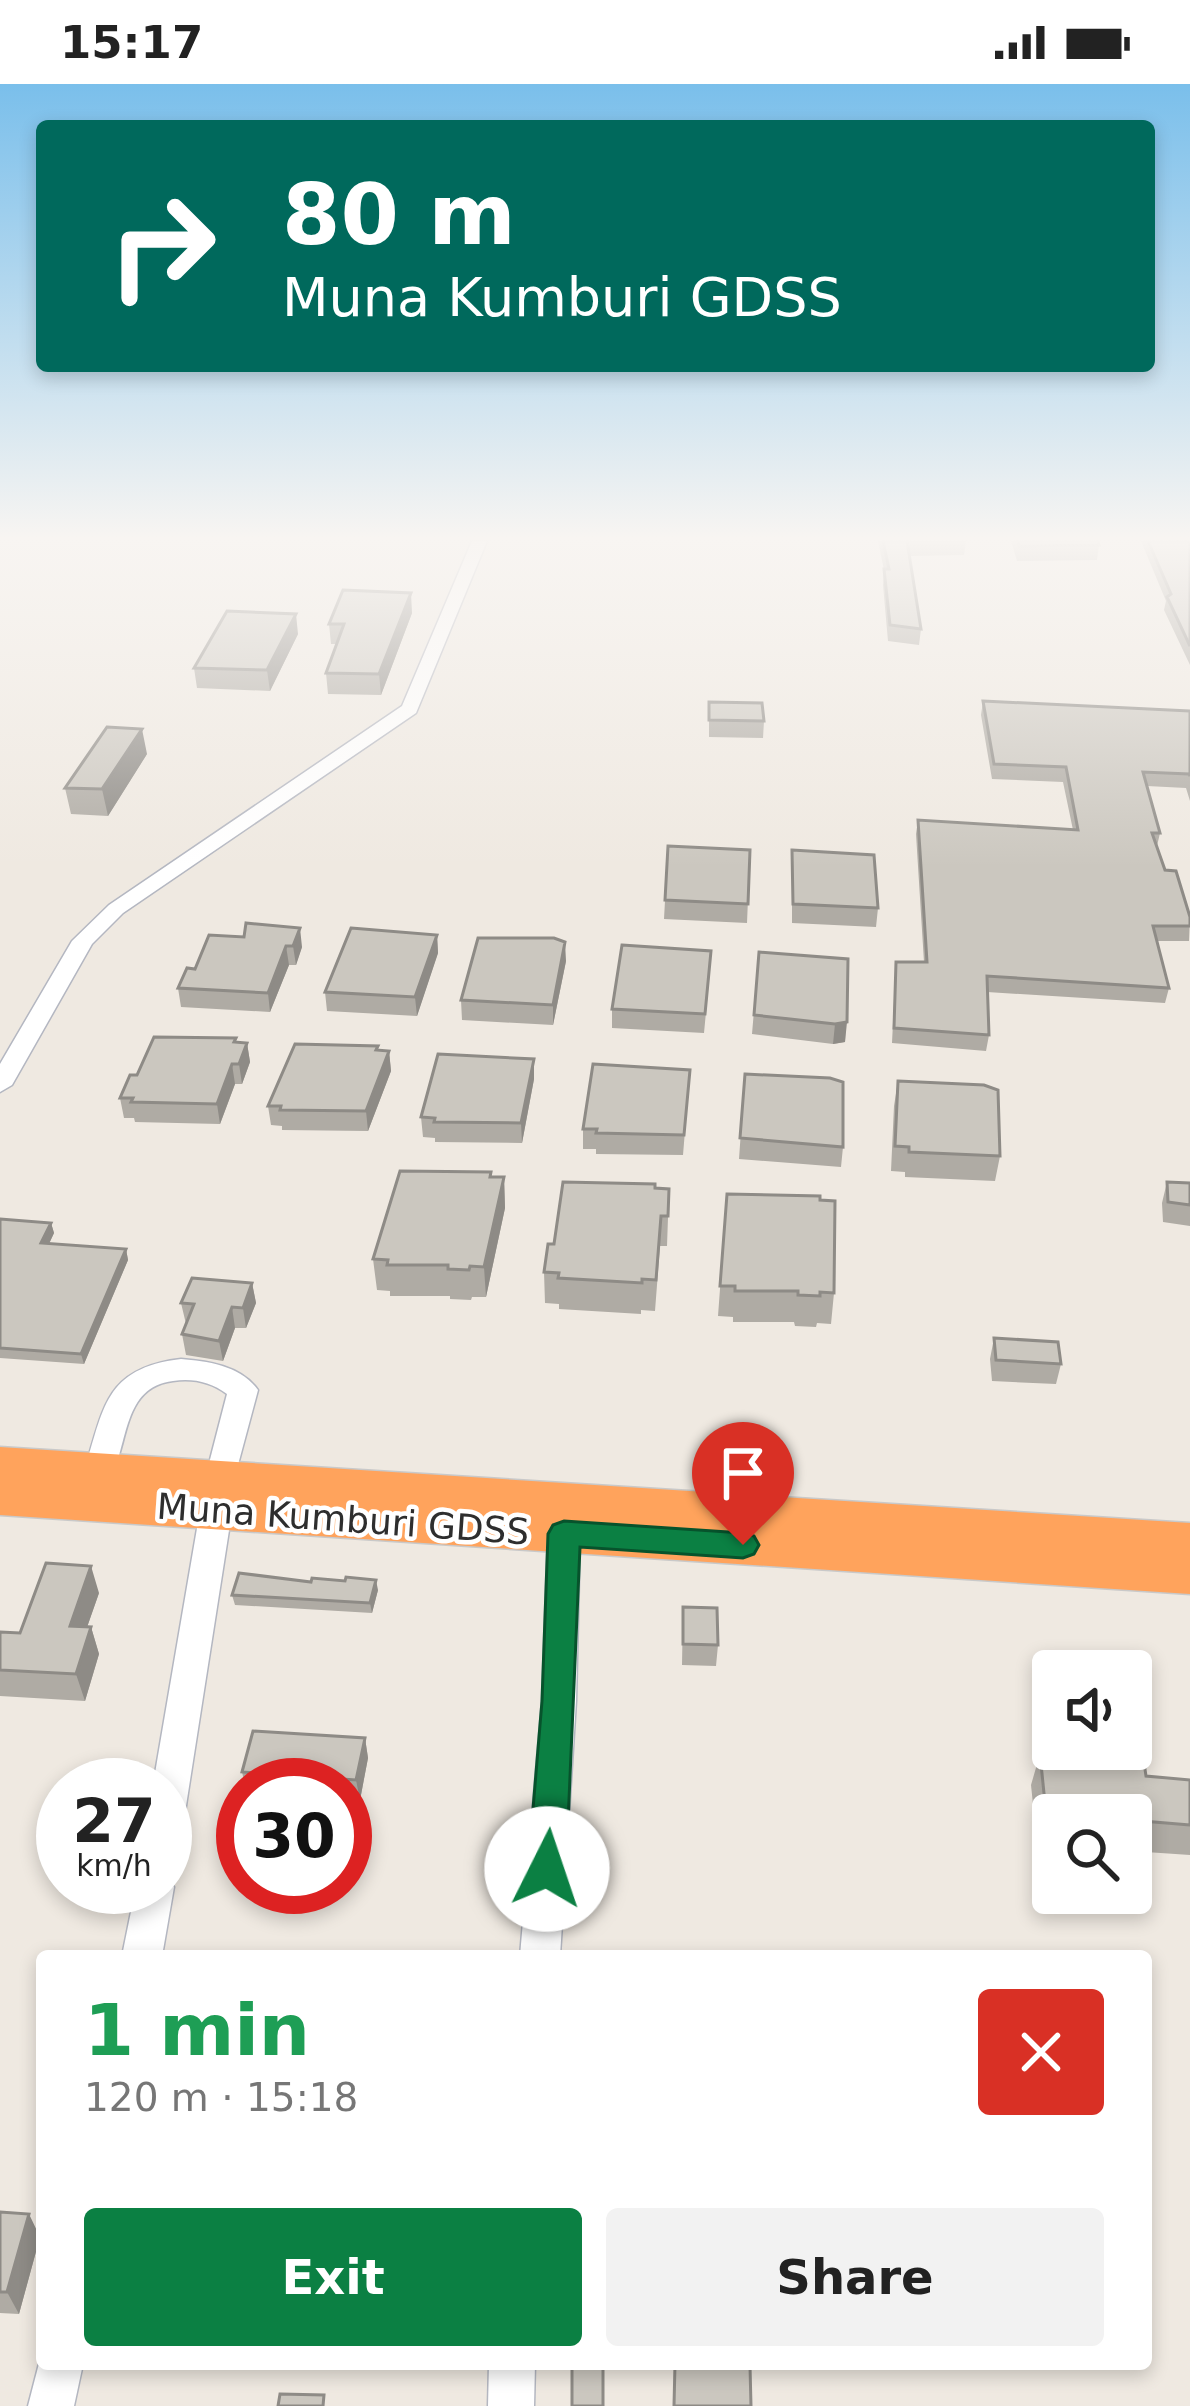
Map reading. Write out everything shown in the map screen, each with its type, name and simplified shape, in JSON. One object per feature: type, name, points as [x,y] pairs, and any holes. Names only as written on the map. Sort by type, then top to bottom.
[{"type":"highway","name":"Muna Kumburi GDSS","points":[[0,1465],[99,1471],[218,1495],[564,1534],[1190,1574]]},
{"type":"highway","name":"Muna Kumburi GDSS","points":[[0,1496],[218,1495],[1190,1543]]},
{"type":"street","points":[[0,1085],[82,941],[116,909],[410,709],[435,649]]},
{"type":"street","points":[[99,1471],[123,1397],[142,1378],[184,1370],[227,1375],[243,1390],[218,1495],[176,1758]]},
{"type":"street","points":[[540,1950],[559,1701],[564,1534]]},
{"type":"street","points":[[143,1950],[150,1914]]},
{"type":"street","points":[[51,2406],[59,2370]]},
{"type":"street","points":[[512,2370],[512,2406]]},
{"type":"building","points":[[205,649],[278,649],[267,670],[194,668]]},
{"type":"building","points":[[335,649],[389,649],[379,674],[326,673]]},
{"type":"building","points":[[983,701],[1190,711],[1190,776],[1143,772],[1160,833],[1152,833],[1165,870],[1176,871],[1190,917],[1190,926],[1153,926],[1169,988],[987,976],[989,1035],[894,1028],[896,962],[927,962],[918,820],[1078,830],[1066,767],[994,764]]},
{"type":"building","points":[[709,702],[762,703],[764,721],[709,720]]},
{"type":"building","points":[[107,727],[142,729],[102,789],[65,788]]},
{"type":"building","points":[[668,846],[750,850],[748,904],[665,900]]},
{"type":"building","points":[[792,850],[874,855],[878,908],[793,904]]},
{"type":"building","points":[[246,923],[300,928],[293,946],[286,946],[268,993],[178,988],[187,968],[195,969],[209,935],[244,937]]},
{"type":"building","points":[[351,928],[437,935],[415,997],[325,992]]},
{"type":"building","points":[[478,938],[565,942],[553,1005],[461,1000]]},
{"type":"building","points":[[622,945],[711,951],[705,1014],[612,1009]]},
{"type":"building","points":[[759,952],[848,959],[847,1022],[754,1015]]},
{"type":"building","points":[[154,1037],[236,1038],[234,1042],[247,1043],[239,1064],[232,1064],[217,1104],[120,1098],[130,1075],[137,1075]]},
{"type":"building","points":[[295,1044],[378,1046],[376,1050],[389,1051],[366,1111],[268,1106]]},
{"type":"building","points":[[438,1054],[534,1059],[521,1123],[434,1122],[435,1118],[421,1117]]},
{"type":"building","points":[[593,1064],[690,1070],[684,1135],[583,1129]]},
{"type":"building","points":[[745,1074],[843,1082],[843,1147],[740,1138]]},
{"type":"building","points":[[898,1081],[984,1085],[998,1090],[1000,1156],[909,1152],[909,1147],[895,1146]]},
{"type":"building","points":[[400,1171],[491,1172],[490,1177],[504,1177],[484,1267],[387,1265],[388,1260],[373,1259]]},
{"type":"building","points":[[563,1182],[655,1184],[655,1188],[669,1189],[668,1216],[661,1216],[656,1280],[558,1278],[559,1273],[544,1272],[548,1244],[554,1244]]},
{"type":"building","points":[[1167,1182],[1190,1183],[1190,1205],[1168,1202]]},
{"type":"building","points":[[727,1194],[820,1196],[820,1200],[835,1201],[834,1293],[798,1295],[798,1291],[735,1291],[735,1286],[720,1286]]},
{"type":"building","points":[[0,1219],[51,1223],[41,1243],[126,1249],[81,1354],[0,1348]]},
{"type":"building","points":[[192,1278],[252,1283],[243,1308],[232,1307],[219,1341],[182,1334],[194,1304],[181,1303]]},
{"type":"building","points":[[994,1338],[1058,1342],[1061,1364],[996,1360]]},
{"type":"building","points":[[46,1563],[91,1566],[70,1626],[91,1627],[76,1674],[0,1670],[0,1632],[20,1633]]},
{"type":"building","points":[[239,1573],[311,1582],[312,1578],[376,1580],[370,1603],[232,1595]]},
{"type":"building","points":[[683,1607],[717,1608],[718,1645],[683,1644]]},
{"type":"building","points":[[253,1731],[365,1738],[361,1758],[246,1758]]},
{"type":"building","points":[[1042,1770],[1145,1770],[1146,1776],[1190,1780],[1190,1825],[1152,1822],[1152,1794],[1044,1794]]},
{"type":"building","points":[[0,2212],[29,2214],[7,2292],[0,2292]]},
{"type":"building","points":[[572,2370],[603,2370],[603,2406],[572,2406]]},
{"type":"building","points":[[675,2370],[750,2370],[751,2406],[674,2406]]},
{"type":"building","points":[[280,2394],[324,2395],[323,2406],[278,2406]]},
{"type":"route","points":[[547,1869],[564,1534],[743,1545]]}]
